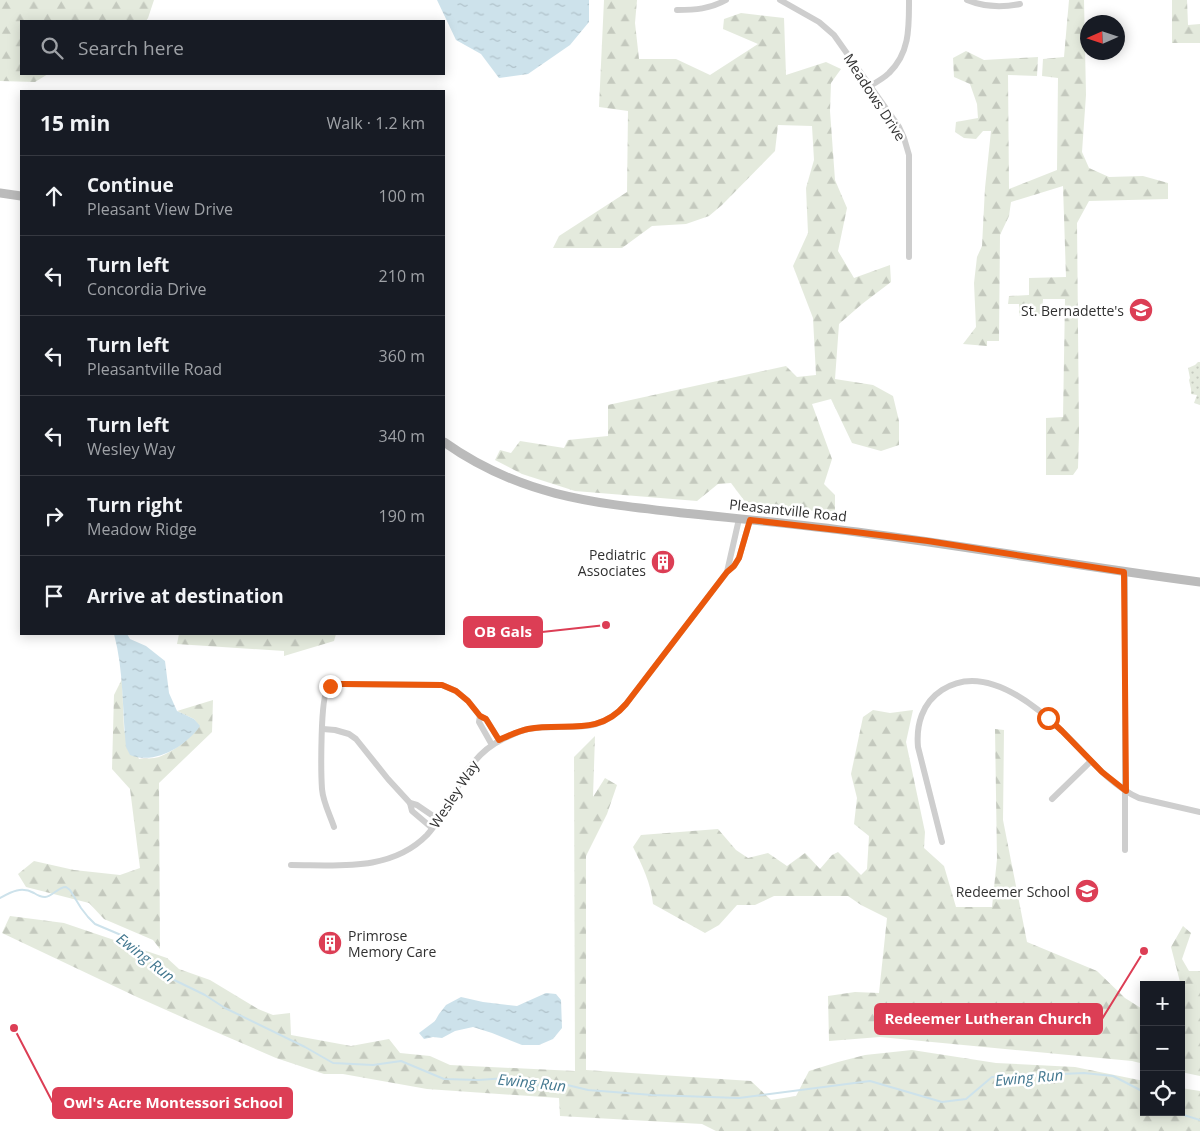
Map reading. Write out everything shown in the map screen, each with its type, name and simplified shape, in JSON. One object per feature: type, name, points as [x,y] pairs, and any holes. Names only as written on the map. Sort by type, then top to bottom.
[{"type":"main road","points":[[0,193],[20,196]]},
{"type":"main road","name":"Pleasantville Road","points":[[445,443],[495,473],[522,484],[552,493],[606,504],[855,532],[1200,582]]},
{"type":"street","points":[[677,10],[702,9],[726,0]]},
{"type":"street","name":"Meadows Drive","points":[[780,0],[819,22],[840,41],[899,127],[909,154],[909,256]]},
{"type":"street","points":[[870,86],[896,66],[904,51],[909,35],[909,0]]},
{"type":"street","points":[[967,0],[987,6],[999,7],[1020,4]]},
{"type":"street","name":"Wesley Way","points":[[727,572],[739,519]]},
{"type":"street","name":"Wesley Way","points":[[291,865],[349,865],[380,862],[394,858],[425,836],[439,820],[466,772],[479,756],[499,740],[528,729],[585,727],[603,722],[616,714],[626,704],[727,572],[734,566],[739,558],[750,520]]},
{"type":"street","points":[[1124,572],[1125,850]]},
{"type":"street","points":[[942,842],[918,747],[918,725],[926,706],[932,698],[940,691],[959,682],[979,680],[988,682],[1019,697],[1037,709],[1091,761],[1126,791],[1139,798],[1200,812]]},
{"type":"street","points":[[334,827],[322,791],[322,729],[324,697],[327,690],[335,684],[442,685],[456,691],[468,701],[480,716],[486,719],[499,740]]},
{"type":"street","points":[[480,716],[479,722],[492,745]]},
{"type":"street","points":[[322,729],[349,734],[356,739],[410,803],[439,820]]},
{"type":"street","points":[[1052,800],[1091,761]]},
{"type":"street","points":[[410,803],[412,811],[432,828]]},
{"type":"green space","points":[[0,0],[154,0],[147,20],[20,20],[20,75],[46,75],[35,82],[0,81]]},
{"type":"green space","points":[[604,0],[637,0],[635,23],[639,59],[676,59],[710,75],[758,44],[723,29],[724,19],[741,13],[784,18],[786,75],[826,62],[841,69],[831,83],[830,111],[835,180],[847,208],[838,251],[854,278],[890,265],[891,282],[839,324],[835,379],[873,385],[893,396],[899,421],[899,445],[881,451],[852,443],[831,399],[812,404],[832,459],[824,484],[835,495],[835,512],[749,507],[731,483],[718,484],[697,501],[575,491],[522,474],[495,460],[500,450],[511,453],[520,441],[564,448],[568,440],[608,436],[608,405],[786,366],[797,377],[816,375],[813,318],[793,266],[808,233],[806,188],[814,160],[812,126],[778,125],[775,151],[709,216],[686,224],[652,226],[622,248],[553,248],[559,236],[627,192],[628,111],[599,107]]},
{"type":"green space","points":[[1069,0],[1084,0],[1084,15],[1080,15],[1080,60],[1085,60],[1086,95],[1082,152],[1089,168],[1109,177],[1143,176],[1168,183],[1168,199],[1089,201],[1077,223],[1078,468],[1073,475],[1046,475],[1046,418],[1063,417],[1065,299],[1043,299],[1042,314],[1019,316],[1019,304],[1008,304],[1009,296],[1029,295],[1029,278],[1066,277],[1063,186],[1011,202],[1009,216],[1000,235],[999,341],[987,341],[987,346],[963,344],[976,327],[974,283],[977,257],[982,246],[985,188],[991,131],[983,131],[976,139],[964,138],[955,132],[956,122],[978,118],[977,104],[970,84],[954,77],[953,58],[966,51],[984,60],[1038,57],[1037,76],[1008,75],[1009,189],[1057,170],[1058,78],[1042,76],[1043,59],[1064,57]]},
{"type":"green space","points":[[1172,0],[1187,0],[1188,25],[1200,24],[1200,43],[1172,43]]},
{"type":"green space","points":[[1200,362],[1200,405],[1194,403],[1197,395],[1191,394],[1188,368]]},
{"type":"green space","points":[[179,635],[336,635],[334,641],[284,656],[284,651],[177,644]]},
{"type":"green space","points":[[122,679],[124,730],[139,759],[159,757],[181,744],[199,726],[194,719],[177,711],[213,700],[212,732],[159,783],[160,949],[153,940],[104,919],[89,903],[26,887],[18,874],[34,861],[74,870],[120,875],[140,868],[130,789],[112,769],[114,695]]},
{"type":"green space","points":[[873,710],[890,713],[913,710],[906,742],[925,832],[924,848],[944,866],[956,907],[992,907],[997,859],[995,729],[1004,730],[1003,820],[1027,942],[1097,971],[1125,998],[1140,1007],[1140,1063],[880,1037],[829,1041],[828,996],[855,992],[879,993],[887,918],[848,896],[774,896],[755,905],[737,905],[719,925],[705,933],[653,904],[648,881],[633,847],[641,835],[718,829],[736,850],[748,858],[768,853],[787,866],[805,853],[820,869],[832,855],[838,852],[861,875],[867,869],[869,836],[854,824],[857,798],[851,774],[863,717]]},
{"type":"green space","points":[[595,736],[593,797],[605,778],[617,785],[607,814],[586,856],[586,1070],[751,1081],[771,1100],[796,1096],[809,1071],[865,1055],[912,1050],[996,1063],[1075,1067],[1140,1080],[1140,1116],[1185,1116],[1185,1089],[1200,1091],[1200,1131],[716,1131],[702,1124],[560,1116],[559,1098],[427,1089],[343,1074],[324,1074],[276,1058],[202,1026],[2,933],[10,916],[64,923],[167,958],[179,969],[210,980],[258,1009],[273,1015],[290,1013],[291,1035],[351,1046],[389,1039],[400,1053],[430,1056],[450,1065],[575,1071],[574,757]]},
{"type":"green space","points":[[1183,926],[1191,933],[1182,959],[1189,971],[1200,971],[1200,1076],[1185,1073],[1185,981],[1180,981],[1171,947]]},
{"type":"water","points":[[437,0],[589,0],[589,22],[570,45],[528,74],[499,78],[481,54],[456,40]]},
{"type":"water","points":[[114,635],[128,635],[130,639],[146,646],[165,661],[169,693],[177,711],[194,719],[200,726],[194,734],[178,747],[159,756],[149,758],[130,755],[126,747]]},
{"type":"water","points":[[546,993],[556,994],[561,1000],[562,1028],[553,1039],[539,1045],[522,1045],[473,1027],[455,1031],[442,1038],[424,1039],[419,1033],[435,1021],[446,1005],[461,997],[517,1006]]},
{"type":"waterway","name":"Ewing Run","points":[[0,898],[20,890],[45,897],[60,888],[66,887],[95,924],[121,935],[164,975],[333,1063],[373,1065],[401,1061],[444,1079],[478,1080],[507,1078],[530,1086],[559,1083],[588,1090],[652,1095],[739,1098],[870,1081],[942,1102],[966,1099],[992,1077],[1084,1073],[1113,1076],[1140,1090]]},
{"type":"waterway","name":"Ewing Run","points":[[1185,1115],[1200,1120]]},
{"type":"place","name":"St. Bernadette's","points":[[1141,310]]},
{"type":"place","name":"Pediatric Associates","points":[[663,562]]},
{"type":"place","name":"OB Gals","points":[[606,625]]},
{"type":"place","name":"Redeemer School","points":[[1087,891]]},
{"type":"place","name":"Primrose Memory Care","points":[[330,943]]},
{"type":"place","name":"Redeemer Lutheran Church","points":[[1144,951]]},
{"type":"place","name":"Owl's Acre Montessori School","points":[[14,1028]]},
{"type":"route","points":[[330,686],[335,684],[442,685],[456,691],[468,701],[480,716],[486,719],[499,740],[528,729],[585,727],[603,722],[621,710],[727,572],[737,563],[750,520],[928,541],[1124,572],[1126,791],[1102,772],[1048,718]]}]
